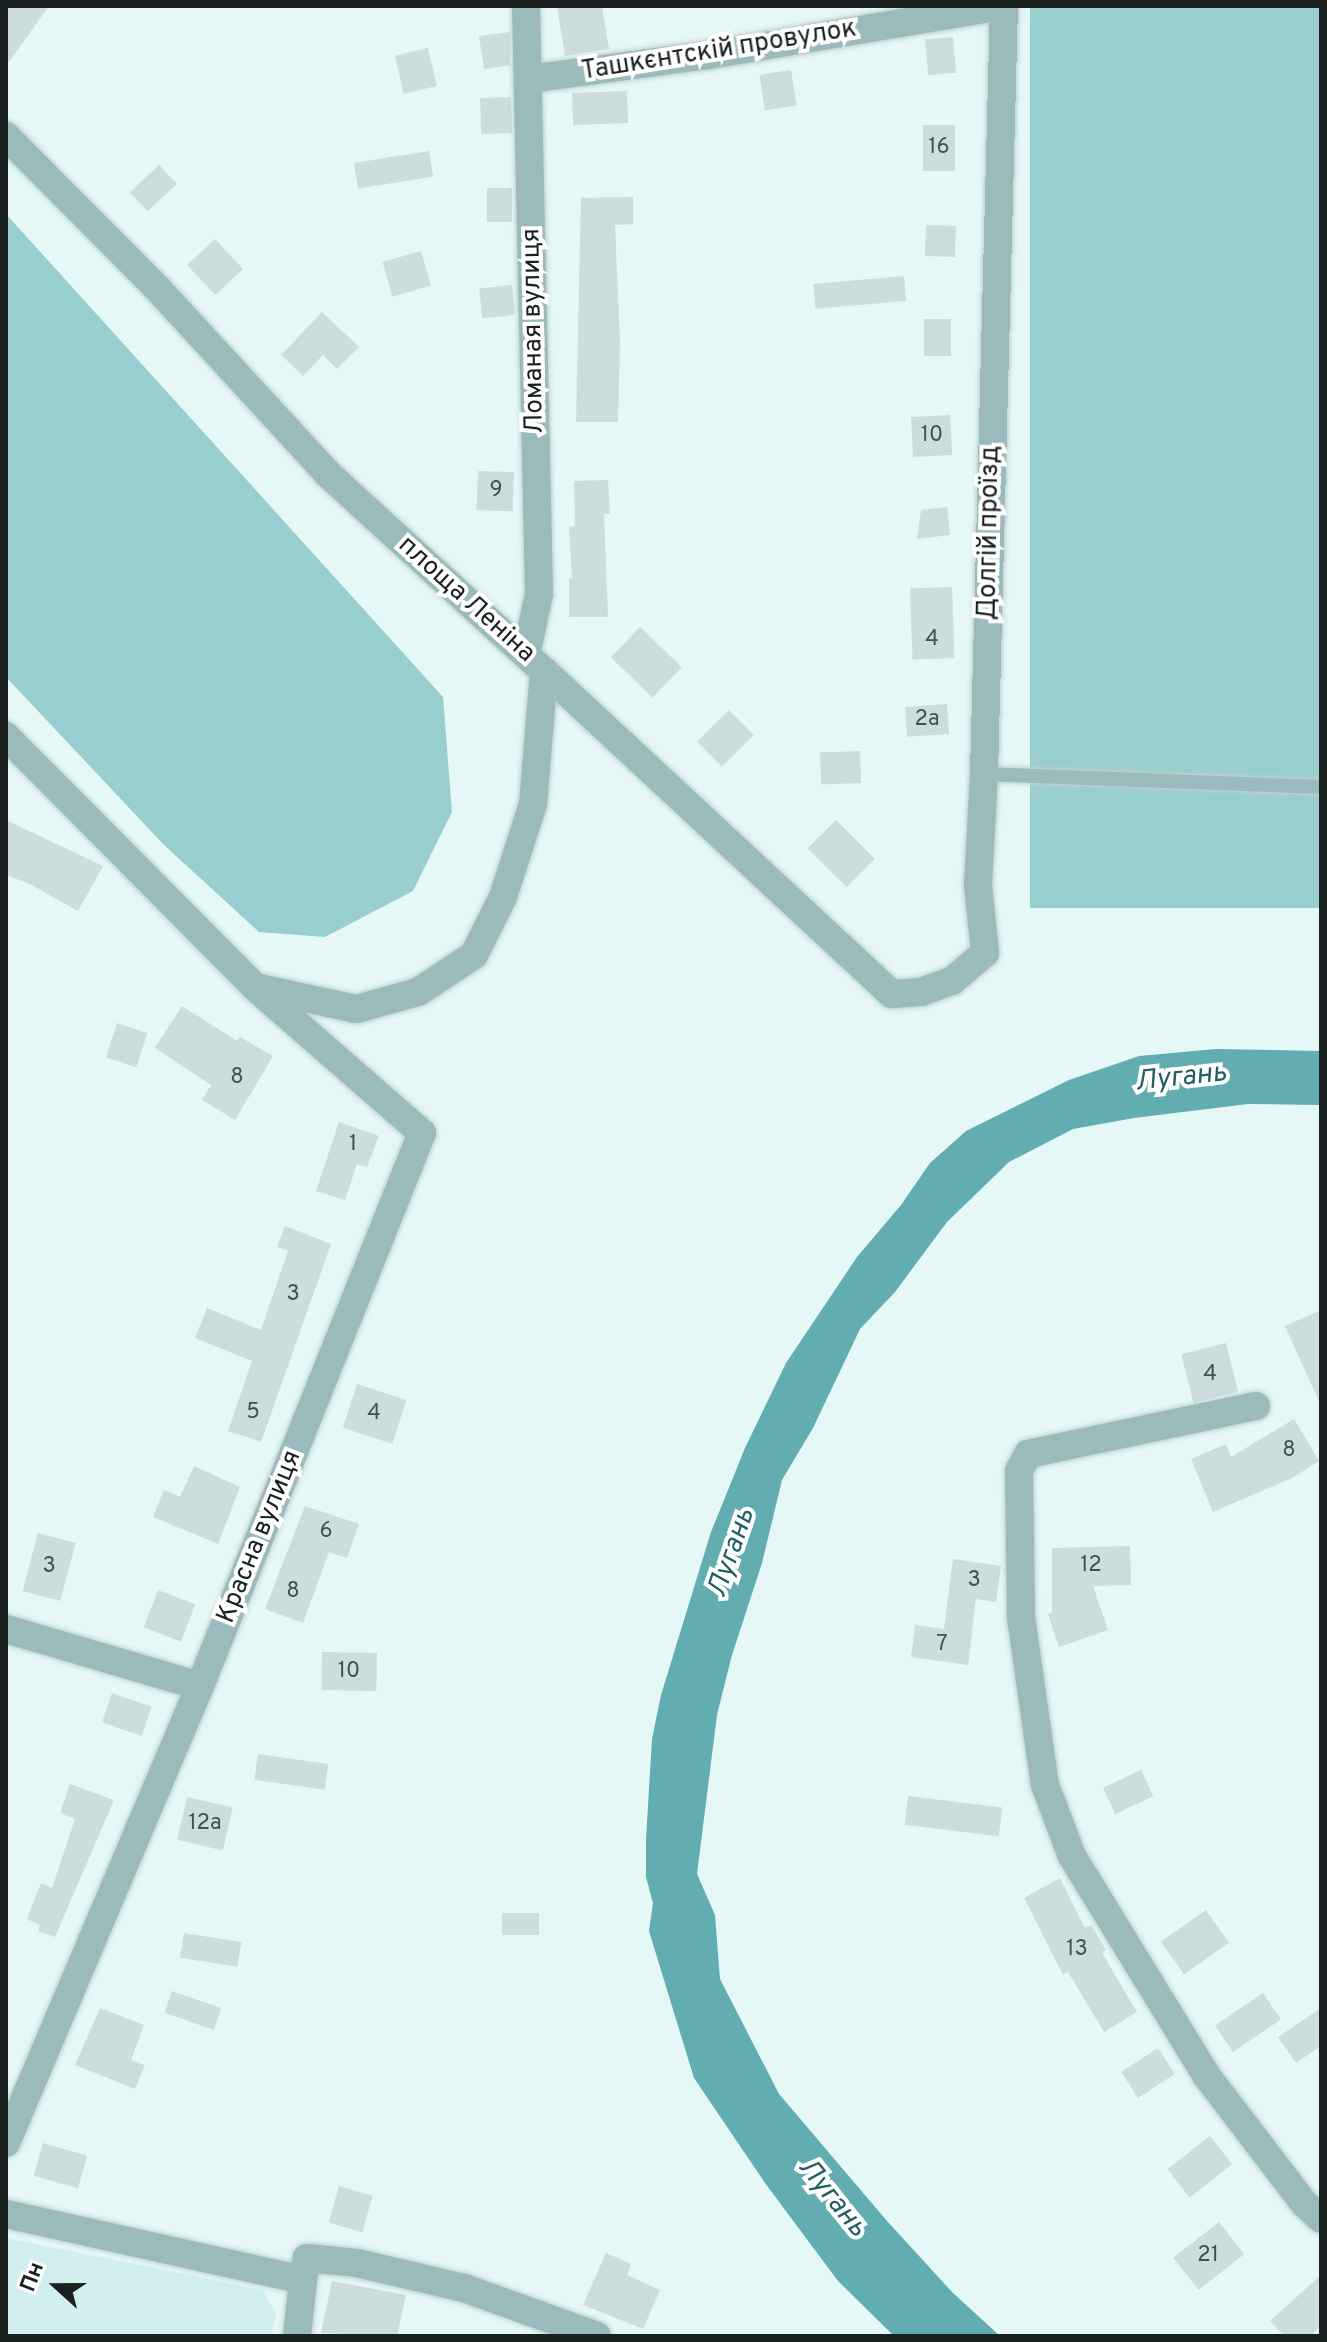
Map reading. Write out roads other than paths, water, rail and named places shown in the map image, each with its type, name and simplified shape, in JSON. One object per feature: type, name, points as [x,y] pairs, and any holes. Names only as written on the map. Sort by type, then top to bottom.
[{"type":"street","name":"Ломаная вулиця","points":[[526,6],[539,594],[535,663]]},
{"type":"street","name":"Ташкєнтскій провулок","points":[[529,79],[710,55],[1004,6]]},
{"type":"street","name":"Долгій проїзд","points":[[535,663],[892,994],[921,992],[952,981],[985,953],[978,885],[984,774],[1004,6]]},
{"type":"street","name":"площа Леніна","points":[[6,136],[158,289],[328,474],[535,663],[533,804],[503,897],[474,955],[418,992],[356,1009],[255,987]]},
{"type":"street","points":[[6,736],[255,987]]},
{"type":"street","name":"Красна вулиця","points":[[6,2143],[200,1686],[422,1133],[255,987]]},
{"type":"street","points":[[1256,1406],[1028,1454],[1019,1471],[1021,1617],[1045,1785],[1072,1856],[1206,2075],[1304,2203],[1321,2219]]},
{"type":"street","points":[[6,1629],[200,1686]]},
{"type":"street","points":[[6,2214],[303,2280]]},
{"type":"street","points":[[297,2336],[307,2258],[357,2263],[464,2288],[597,2336]]},
{"type":"lane","points":[[984,774],[1321,787]]},
{"type":"water","name":"Лугань","points":[[1216,1049],[1321,1051],[1321,1105],[1248,1104],[1073,1129],[1009,1162],[947,1222],[895,1292],[860,1329],[813,1428],[782,1480],[762,1563],[732,1655],[717,1715],[697,1874],[715,1915],[720,1979],[779,2094],[887,2221],[953,2293],[1000,2336],[894,2336],[838,2281],[765,2183],[694,2078],[649,1931],[653,1903],[646,1877],[646,1839],[652,1739],[661,1695],[711,1532],[745,1448],[786,1363],[857,1257],[901,1205],[930,1163],[966,1131],[1069,1080],[1139,1056]]}]
